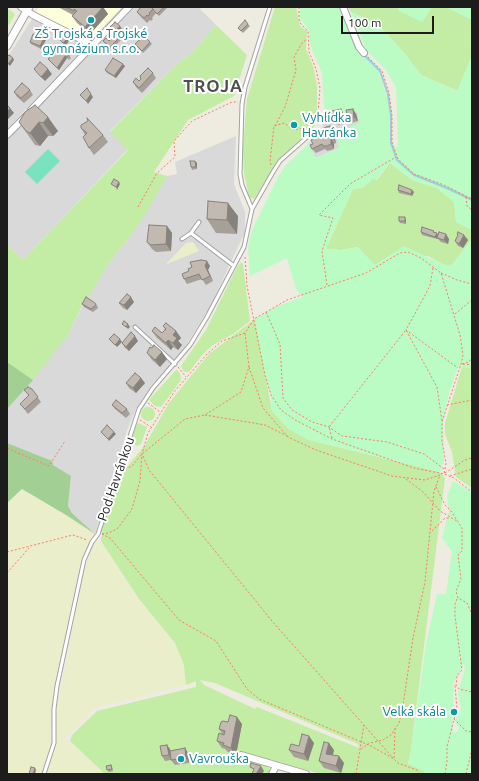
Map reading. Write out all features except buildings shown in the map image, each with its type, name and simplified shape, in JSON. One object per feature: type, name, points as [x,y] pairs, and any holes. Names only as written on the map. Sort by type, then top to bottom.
[{"type":"street","points":[[7,135],[129,7]]},
{"type":"street","points":[[344,7],[359,47],[364,53]]},
{"type":"street","points":[[7,46],[26,8],[92,46]]},
{"type":"street","points":[[241,755],[306,774]]},
{"type":"street","points":[[272,774],[276,766]]},
{"type":"lane","points":[[252,209],[242,185],[240,174],[242,101],[270,7]]},
{"type":"lane","name":"Pod Havránkou","points":[[44,774],[54,742],[54,708],[57,686],[84,560],[92,542],[98,534],[136,417],[153,388],[190,345],[244,247],[252,209],[273,172],[280,161],[314,131]]},
{"type":"lane","points":[[182,239],[191,233],[199,222]]},
{"type":"lane","points":[[191,233],[234,266]]},
{"type":"lane","points":[[135,326],[175,364]]},
{"type":"path","points":[[274,126],[284,123],[294,130],[306,127],[314,131],[318,126],[319,120],[317,108],[320,88],[307,39],[308,31],[301,24],[299,19],[299,7]]},
{"type":"path","points":[[273,172],[270,161],[274,126],[279,120],[296,70],[294,57],[302,43],[307,39]]},
{"type":"path","points":[[364,53],[382,71],[389,93],[392,116],[392,142],[397,157],[404,167],[414,174],[472,199]]},
{"type":"path","points":[[138,207],[157,173],[175,157],[174,141],[192,121],[232,102],[242,101]]},
{"type":"path","points":[[327,286],[322,251],[333,218],[319,214],[350,184],[397,157]]},
{"type":"path","points":[[465,196],[467,206],[472,210]]},
{"type":"path","points":[[244,247],[246,286],[265,375],[276,403],[288,415],[332,439],[414,468],[444,474],[472,492]]},
{"type":"path","points":[[98,534],[109,533],[118,528],[132,509],[140,480],[142,454],[151,427],[160,412],[186,378],[207,354],[222,341],[245,333],[254,319],[287,300],[366,273],[400,253],[408,252],[421,258],[441,273],[457,280],[472,284]]},
{"type":"path","points":[[329,427],[406,330],[430,286],[434,268]]},
{"type":"path","points":[[441,273],[460,335],[463,355],[442,422]]},
{"type":"path","points":[[454,314],[472,300]]},
{"type":"path","points":[[266,312],[280,344],[283,398],[292,410],[312,422],[329,427],[342,436],[387,442],[424,454],[445,470]]},
{"type":"path","points":[[406,330],[459,369]]},
{"type":"path","points":[[406,330],[437,387],[442,422],[442,442],[446,463],[444,474]]},
{"type":"path","points":[[245,333],[249,367],[263,408],[288,436]]},
{"type":"path","points":[[461,364],[469,362],[472,356]]},
{"type":"path","points":[[175,364],[186,378]]},
{"type":"path","points":[[461,364],[472,365]]},
{"type":"path","points":[[205,415],[241,392],[249,367]]},
{"type":"path","points":[[145,400],[160,412]]},
{"type":"path","points":[[447,405],[472,400]]},
{"type":"path","points":[[118,470],[132,466],[142,454],[185,419],[205,415],[265,425],[316,450],[392,476],[425,480],[444,474],[465,460],[472,458]]},
{"type":"path","points":[[136,417],[151,427]]},
{"type":"path","points":[[329,427],[332,439]]},
{"type":"path","points":[[7,448],[49,466],[65,441]]},
{"type":"path","points":[[142,454],[149,470],[272,621],[394,759],[398,763],[417,770],[418,774]]},
{"type":"path","points":[[449,476],[472,469]]},
{"type":"path","points":[[361,749],[367,744],[386,739],[395,729],[402,712],[413,638],[425,582],[436,486],[440,475]]},
{"type":"path","points":[[405,478],[423,492],[433,505],[456,521]]},
{"type":"path","points":[[436,486],[445,505],[451,511],[456,521],[462,528],[462,551],[458,555],[461,579],[456,591],[458,598],[455,604],[455,616],[462,670],[457,676],[457,710],[446,747],[448,762],[445,774]]},
{"type":"path","points":[[431,532],[446,518],[450,518]]},
{"type":"path","points":[[98,534],[102,534],[110,538],[179,620],[216,640],[247,689],[259,699],[367,744],[394,759]]},
{"type":"path","points":[[7,552],[29,548],[73,535],[92,542]]},
{"type":"path","points":[[7,573],[29,548]]},
{"type":"path","points":[[458,598],[467,603],[472,614]]},
{"type":"path","points":[[456,685],[459,689],[472,692]]},
{"type":"path","points":[[454,719],[466,731],[472,732]]},
{"type":"path","points":[[356,774],[364,724]]},
{"type":"path","points":[[394,759],[395,729]]},
{"type":"path","points":[[466,774],[472,749]]},
{"type":"shaded area","points":[[39,7],[122,7],[91,40],[36,13]]},
{"type":"shaded area","points":[[122,7],[202,7],[200,9],[216,25],[192,53],[178,63],[110,131],[128,149],[23,260],[7,245],[7,58],[36,13],[90,40]]},
{"type":"shaded area","points":[[131,7],[135,7],[101,43],[99,40]]},
{"type":"shaded area","points":[[84,48],[86,50],[7,134],[7,129]]},
{"type":"shaded area","points":[[358,112],[359,124],[339,148],[315,158],[308,144],[321,129],[325,120]]},
{"type":"shaded area","points":[[236,136],[234,184],[245,212],[245,232],[210,307],[176,361],[153,383],[138,405],[127,430],[118,465],[95,534],[72,513],[68,506],[71,476],[7,443],[7,409],[68,335],[91,289],[128,239],[167,176],[177,174],[175,162]]},
{"type":"shaded area","points":[[193,242],[199,251],[167,264],[186,243]]},
{"type":"shaded area","points":[[22,489],[95,534],[81,560],[54,688],[51,747],[41,774],[7,774],[7,503]]},
{"type":"shaded area","points":[[95,541],[101,541],[137,598],[175,643],[185,667],[186,685],[95,708],[65,738],[105,774],[45,774],[53,748],[54,732],[56,733],[56,710],[70,644],[80,581]]},
{"type":"green space","points":[[275,7],[296,7],[300,26],[307,31],[306,49],[314,69],[317,86],[317,118],[314,127],[280,158],[254,199],[249,197],[244,173],[243,147],[247,99]]},
{"type":"green space","points":[[300,7],[341,7],[357,49],[378,70],[388,99],[393,148],[398,147],[396,87],[385,69],[366,50],[351,12],[378,24],[405,54],[421,75],[457,91],[472,55],[472,230],[456,222],[454,202],[437,188],[412,180],[390,163],[376,180],[373,178],[364,187],[353,189],[326,249],[341,250],[358,247],[375,265],[404,246],[442,264],[451,266],[472,239],[472,368],[458,367],[449,393],[443,422],[444,461],[440,472],[309,440],[289,429],[272,411],[271,395],[265,375],[255,319],[275,307],[302,297],[296,289],[287,258],[250,276],[248,246],[253,228],[278,177],[286,165],[308,144],[316,158],[339,148],[335,132],[359,123],[358,112],[325,120],[322,73],[312,50],[309,30],[300,18]]},
{"type":"green space","points":[[348,7],[399,7],[398,10],[422,22],[432,7],[446,7],[472,20],[472,55],[458,91],[421,75],[405,54],[378,24],[351,12]]},
{"type":"green space","points":[[399,7],[432,7],[422,22],[398,10]]},
{"type":"green space","points":[[446,7],[472,7],[472,20]]},
{"type":"green space","points":[[7,8],[15,14],[9,25],[7,23]]},
{"type":"green space","points":[[216,25],[247,55],[234,96],[188,120],[154,172],[167,176],[146,213],[109,263],[81,308],[68,335],[33,380],[7,362],[7,245],[23,260],[128,150],[110,132],[178,63],[192,53]]},
{"type":"green space","points":[[48,149],[60,161],[37,184],[25,172]]},
{"type":"green space","points":[[390,163],[412,180],[437,188],[454,202],[456,222],[472,230],[472,239],[451,266],[442,264],[428,256],[392,254],[374,266],[358,247],[341,250],[326,249],[353,189],[364,187],[373,178],[377,180]]},
{"type":"green space","points":[[241,262],[243,264],[250,321],[233,334],[213,345],[202,355],[189,372],[184,372],[181,366],[206,330],[237,267]]},
{"type":"green space","points":[[255,319],[272,411],[289,429],[309,440],[440,472],[445,478],[408,764],[425,771],[425,774],[321,774],[241,752],[239,758],[266,765],[269,768],[269,774],[262,774],[264,771],[257,774],[105,774],[70,741],[72,735],[97,711],[196,687],[196,681],[186,685],[184,665],[175,643],[139,599],[101,541],[102,534],[100,530],[119,477],[145,445],[169,403],[209,354]],"holes":[[[200,680],[215,683],[358,744],[359,748],[257,707],[255,709],[204,685]],[[188,753],[189,763],[175,765]]]},
{"type":"green space","points":[[7,362],[33,380],[7,409]]},
{"type":"green space","points":[[462,367],[472,368],[472,488],[456,477],[452,452],[445,434],[445,423]]},
{"type":"green space","points":[[176,370],[180,374],[181,380],[161,407],[155,406],[149,400]]},
{"type":"green space","points":[[148,407],[153,409],[155,414],[153,419],[148,421],[143,419],[141,414],[143,409]]},
{"type":"green space","points":[[138,423],[147,427],[141,444],[137,446],[131,442]]},
{"type":"green space","points":[[7,443],[52,461],[53,465],[71,476],[68,506],[72,513],[95,534],[22,489],[7,503]]},
{"type":"green space","points":[[453,481],[472,492],[472,774],[425,774],[424,771],[408,764],[426,644],[437,594],[446,594],[452,552],[442,538],[449,512],[447,496]],"holes":[[[464,663],[465,668],[458,693],[461,708],[459,715],[456,718],[456,723],[459,728],[457,732],[454,733],[452,720],[454,682]]]},
{"type":"waterway","points":[[364,55],[380,71],[388,94],[391,116],[391,143],[397,160],[414,175],[472,200]]},
{"type":"place","name":"ZŠ Trojská a Trojské gymnázium s.r.o.","points":[[91,20]]},
{"type":"place","name":"Vyhlídka Havránka","points":[[294,125]]},
{"type":"place","name":"Velká skála","points":[[454,712]]},
{"type":"place","name":"Vavrouška","points":[[181,759]]},
{"type":"district","name":"TROJA","points":[[213,86]]}]
